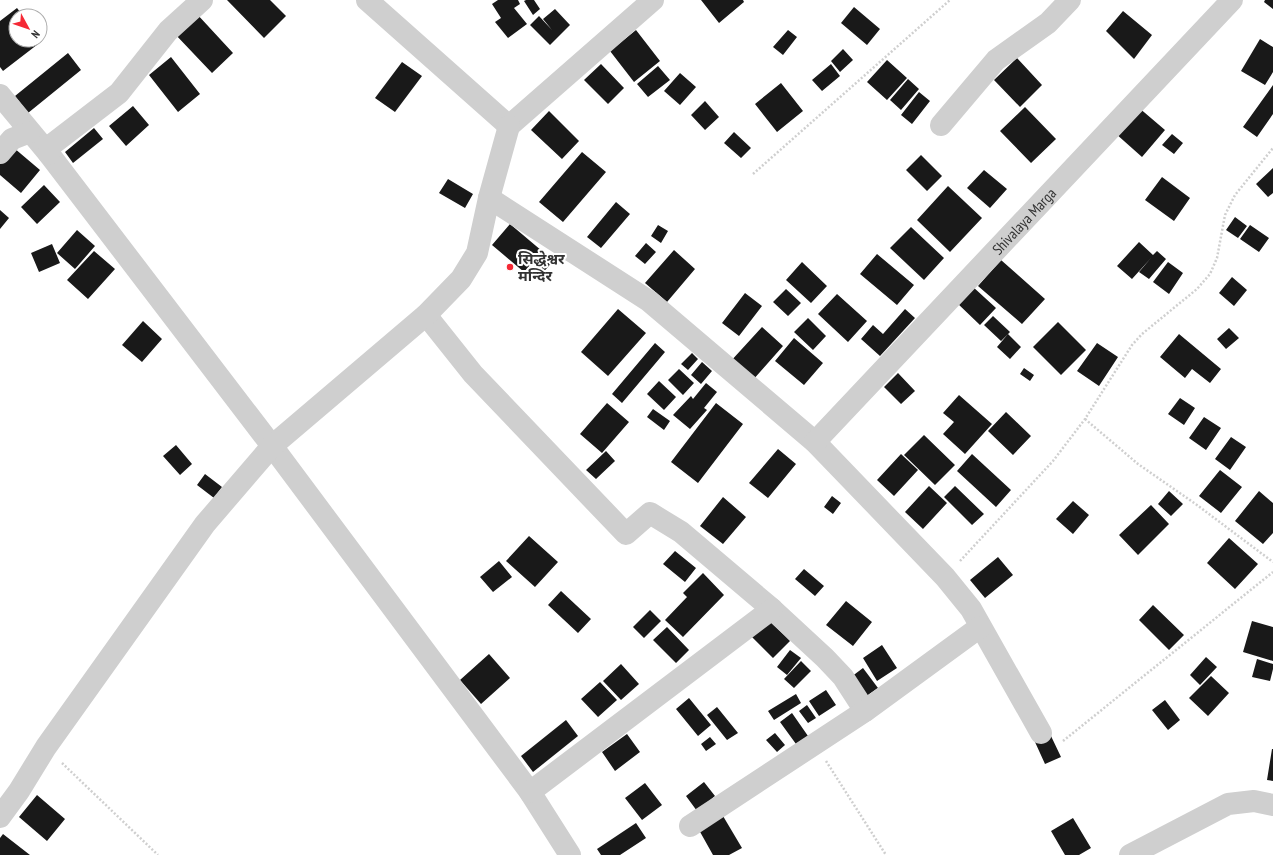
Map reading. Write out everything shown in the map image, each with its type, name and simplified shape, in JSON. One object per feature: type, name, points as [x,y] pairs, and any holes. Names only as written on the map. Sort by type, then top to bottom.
[{"type":"street","points":[[49,154],[50,146],[119,93],[168,31],[202,0]]},
{"type":"street","points":[[367,0],[509,126]]},
{"type":"street","points":[[0,817],[19,791],[46,747],[205,524],[272,446],[426,315],[461,279],[477,253],[489,198],[509,126],[653,0]]},
{"type":"street","points":[[941,125],[996,60],[1048,23],[1070,0]]},
{"type":"street","name":"Shivalaya Marga","points":[[815,442],[1232,0]]},
{"type":"street","points":[[0,95],[49,154],[272,446],[530,792],[570,855]]},
{"type":"street","points":[[0,153],[12,138],[30,132]]},
{"type":"street","points":[[489,198],[649,301],[815,442],[945,576],[971,609],[1041,733]]},
{"type":"street","points":[[426,315],[473,374],[626,534],[650,513],[681,532],[772,609],[825,658],[843,677],[865,711]]},
{"type":"street","points":[[530,792],[772,609]]},
{"type":"street","points":[[690,826],[865,711],[980,627]]},
{"type":"street","points":[[1130,855],[1228,804],[1254,801],[1273,805]]},
{"type":"path","points":[[753,174],[950,0]]},
{"type":"path","points":[[945,576],[1052,461],[1085,419],[1132,345],[1142,334],[1198,289],[1210,274],[1217,258],[1225,215],[1235,195],[1273,148]]},
{"type":"path","points":[[1085,419],[1138,464],[1197,505],[1273,562]]},
{"type":"path","points":[[1062,742],[1273,572]]},
{"type":"path","points":[[814,744],[886,855]]},
{"type":"path","points":[[46,747],[158,855]]},
{"type":"building","points":[[227,0],[270,0],[286,16],[264,38]]},
{"type":"building","points":[[498,0],[518,0],[520,4],[514,8],[527,24],[508,38],[495,22],[501,18],[492,4]]},
{"type":"building","points":[[534,0],[540,9],[533,15],[524,1]]},
{"type":"building","points":[[701,0],[743,0],[744,2],[719,23]]},
{"type":"building","points":[[1265,0],[1273,0],[1273,9],[1264,2]]},
{"type":"building","points":[[854,7],[880,29],[867,45],[841,23]]},
{"type":"building","points":[[555,9],[570,25],[550,45],[530,25],[539,16],[552,30],[543,19]]},
{"type":"building","points":[[1123,11],[1152,35],[1134,59],[1106,31]]},
{"type":"building","points":[[196,13],[233,53],[212,73],[174,33]]},
{"type":"building","points":[[8,15],[8,48],[33,48],[3,71],[0,67],[0,21]]},
{"type":"building","points":[[636,30],[660,61],[634,82],[610,51]]},
{"type":"building","points":[[788,30],[797,37],[783,55],[773,47]]},
{"type":"building","points":[[1260,39],[1273,47],[1273,72],[1265,85],[1241,71]]},
{"type":"building","points":[[843,49],[853,60],[840,72],[831,61]]},
{"type":"building","points":[[68,53],[81,70],[28,113],[15,96]]},
{"type":"building","points":[[171,57],[200,94],[178,112],[149,75]]},
{"type":"building","points":[[1017,58],[1042,85],[1020,107],[994,80]]},
{"type":"building","points":[[887,60],[907,78],[887,100],[867,82]]},
{"type":"building","points":[[402,62],[422,76],[395,112],[375,98]]},
{"type":"building","points":[[601,64],[624,88],[608,104],[584,80]]},
{"type":"building","points":[[831,64],[840,76],[822,91],[812,80]]},
{"type":"building","points":[[658,66],[670,80],[648,97],[637,84]]},
{"type":"building","points":[[680,73],[696,87],[680,105],[664,91]]},
{"type":"building","points":[[908,79],[919,89],[901,110],[890,100]]},
{"type":"building","points":[[781,83],[803,111],[777,132],[755,104]]},
{"type":"building","points":[[1273,85],[1273,114],[1257,137],[1243,127]]},
{"type":"building","points":[[919,92],[930,101],[912,124],[901,115]]},
{"type":"building","points":[[705,101],[719,117],[705,130],[691,115]]},
{"type":"building","points":[[133,106],[149,125],[126,146],[109,126]]},
{"type":"building","points":[[1025,107],[1056,139],[1031,163],[1000,131]]},
{"type":"building","points":[[1138,107],[1165,130],[1142,157],[1115,133]]},
{"type":"building","points":[[549,111],[579,141],[562,159],[531,130]]},
{"type":"building","points":[[94,128],[103,139],[73,163],[65,152]]},
{"type":"building","points":[[734,132],[751,148],[741,158],[724,143]]},
{"type":"building","points":[[1172,134],[1183,143],[1174,154],[1162,145]]},
{"type":"building","points":[[14,148],[40,170],[21,193],[0,175],[0,164]]},
{"type":"building","points":[[582,152],[606,172],[563,222],[539,202]]},
{"type":"building","points":[[921,155],[942,176],[927,191],[906,170]]},
{"type":"building","points":[[1273,168],[1273,193],[1268,197],[1256,184]]},
{"type":"building","points":[[984,170],[1007,189],[990,208],[967,188]]},
{"type":"building","points":[[1162,177],[1190,198],[1174,221],[1145,200]]},
{"type":"building","points":[[448,179],[473,194],[465,208],[439,193]]},
{"type":"building","points":[[44,185],[60,202],[37,224],[21,207]]},
{"type":"building","points":[[948,186],[982,218],[950,252],[917,220]]},
{"type":"building","points":[[616,202],[630,214],[601,248],[587,237]]},
{"type":"building","points":[[0,210],[9,218],[0,229]]},
{"type":"building","points":[[1235,217],[1247,226],[1238,238],[1226,230]]},
{"type":"building","points":[[510,224],[542,251],[524,272],[492,245]]},
{"type":"building","points":[[658,225],[668,231],[661,243],[651,236]]},
{"type":"building","points":[[1250,225],[1269,238],[1259,252],[1240,239]]},
{"type":"building","points":[[911,227],[944,258],[924,280],[890,248]]},
{"type":"building","points":[[77,230],[95,246],[75,269],[57,253]]},
{"type":"building","points":[[1139,242],[1153,255],[1157,251],[1166,259],[1149,279],[1139,272],[1151,258],[1132,279],[1117,266]]},
{"type":"building","points":[[646,243],[656,252],[645,264],[635,256]]},
{"type":"building","points":[[52,244],[60,263],[39,272],[31,253]]},
{"type":"building","points":[[674,250],[695,269],[667,302],[645,283]]},
{"type":"building","points":[[94,251],[115,269],[88,299],[67,280]]},
{"type":"building","points":[[546,253],[554,260],[540,276],[532,269]]},
{"type":"building","points":[[877,254],[914,285],[897,305],[860,274]]},
{"type":"building","points":[[1001,260],[1045,299],[1022,324],[978,286]]},
{"type":"building","points":[[802,262],[827,286],[811,303],[786,280]]},
{"type":"building","points":[[1168,262],[1183,273],[1169,294],[1153,282]]},
{"type":"building","points":[[1232,277],[1247,290],[1234,306],[1219,293]]},
{"type":"building","points":[[972,286],[996,308],[980,325],[956,302]]},
{"type":"building","points":[[786,289],[801,303],[788,316],[773,302]]},
{"type":"building","points":[[745,293],[762,306],[739,336],[722,323]]},
{"type":"building","points":[[837,294],[867,321],[848,342],[818,314]]},
{"type":"building","points":[[618,309],[646,333],[608,376],[581,352]]},
{"type":"building","points":[[905,309],[915,318],[880,356],[861,339],[873,325],[883,334]]},
{"type":"building","points":[[993,316],[1010,332],[1001,341],[984,325]]},
{"type":"building","points":[[808,318],[826,336],[813,350],[794,332]]},
{"type":"building","points":[[143,321],[162,339],[142,362],[122,345]]},
{"type":"building","points":[[1058,322],[1086,350],[1061,375],[1033,347]]},
{"type":"building","points":[[762,327],[783,346],[752,381],[730,362]]},
{"type":"building","points":[[1229,328],[1239,338],[1226,349],[1217,339]]},
{"type":"building","points":[[1008,334],[1021,347],[1010,359],[997,347]]},
{"type":"building","points":[[1179,334],[1221,369],[1210,383],[1192,369],[1185,378],[1160,357]]},
{"type":"building","points":[[794,338],[823,363],[804,385],[775,361]]},
{"type":"building","points":[[655,343],[665,352],[622,403],[612,394]]},
{"type":"building","points":[[1097,343],[1118,357],[1099,386],[1077,371]]},
{"type":"building","points":[[692,353],[698,359],[688,370],[681,364]]},
{"type":"building","points":[[702,362],[712,371],[701,384],[691,375]]},
{"type":"building","points":[[1024,368],[1034,375],[1030,381],[1020,374]]},
{"type":"building","points":[[679,369],[694,383],[683,395],[668,380]]},
{"type":"building","points":[[898,373],[915,391],[901,404],[884,387]]},
{"type":"building","points":[[659,381],[676,397],[664,410],[647,394]]},
{"type":"building","points":[[706,383],[717,392],[704,408],[707,410],[690,429],[673,415],[691,396],[693,399]]},
{"type":"building","points":[[959,395],[992,424],[965,454],[943,434],[954,422],[943,413]]},
{"type":"building","points":[[1180,398],[1195,408],[1184,425],[1168,414]]},
{"type":"building","points":[[607,403],[629,422],[602,453],[580,434]]},
{"type":"building","points":[[716,403],[743,424],[698,483],[671,462]]},
{"type":"building","points":[[653,409],[670,421],[664,430],[647,417]]},
{"type":"building","points":[[1006,412],[1031,436],[1013,455],[988,431]]},
{"type":"building","points":[[1204,417],[1221,428],[1206,450],[1189,438]]},
{"type":"building","points":[[924,435],[955,465],[935,485],[904,455]]},
{"type":"building","points":[[1231,437],[1246,447],[1230,470],[1215,459]]},
{"type":"building","points":[[176,445],[192,464],[180,475],[163,456]]},
{"type":"building","points":[[778,449],[796,464],[768,498],[749,483]]},
{"type":"building","points":[[606,451],[615,461],[596,479],[586,470]]},
{"type":"building","points":[[901,454],[918,470],[894,496],[877,480]]},
{"type":"building","points":[[972,454],[1011,490],[996,507],[957,471]]},
{"type":"building","points":[[1220,470],[1242,487],[1221,513],[1199,496]]},
{"type":"building","points":[[205,474],[222,487],[214,498],[197,485]]},
{"type":"building","points":[[929,486],[947,503],[923,529],[905,512]]},
{"type":"building","points":[[955,486],[984,514],[972,525],[944,497]]},
{"type":"building","points":[[1169,491],[1183,504],[1171,516],[1158,504]]},
{"type":"building","points":[[1259,491],[1273,503],[1273,533],[1263,544],[1235,521]]},
{"type":"building","points":[[832,496],[841,503],[833,514],[824,507]]},
{"type":"building","points":[[723,497],[746,517],[723,544],[700,526]]},
{"type":"building","points":[[1073,501],[1089,515],[1073,534],[1056,519]]},
{"type":"building","points":[[1151,505],[1169,524],[1138,555],[1119,535]]},
{"type":"building","points":[[529,536],[558,562],[535,587],[506,561]]},
{"type":"building","points":[[1229,538],[1258,564],[1235,589],[1207,563]]},
{"type":"building","points":[[675,551],[696,568],[685,582],[663,564]]},
{"type":"building","points":[[998,557],[1013,575],[985,598],[970,580]]},
{"type":"building","points":[[499,561],[512,577],[493,592],[480,577]]},
{"type":"building","points":[[804,569],[824,586],[815,596],[795,579]]},
{"type":"building","points":[[703,573],[724,595],[683,637],[665,620],[687,597],[683,593]]},
{"type":"building","points":[[561,591],[591,619],[578,633],[548,605]]},
{"type":"building","points":[[846,601],[872,622],[853,646],[826,625]]},
{"type":"building","points":[[1153,605],[1184,635],[1169,650],[1139,620]]},
{"type":"building","points":[[650,610],[661,621],[644,638],[633,627]]},
{"type":"building","points":[[768,619],[790,641],[773,658],[751,636]]},
{"type":"building","points":[[1252,621],[1273,627],[1273,661],[1243,652]]},
{"type":"building","points":[[667,627],[689,650],[676,663],[653,640]]},
{"type":"building","points":[[882,645],[897,668],[877,681],[863,658]]},
{"type":"building","points":[[790,650],[801,658],[787,675],[777,667]]},
{"type":"building","points":[[489,654],[510,678],[481,704],[460,680]]},
{"type":"building","points":[[1206,657],[1217,667],[1200,685],[1190,675]]},
{"type":"building","points":[[1257,659],[1273,664],[1270,681],[1252,677]]},
{"type":"building","points":[[801,661],[811,671],[794,688],[784,679]]},
{"type":"building","points":[[621,664],[639,684],[621,700],[603,681]]},
{"type":"building","points":[[863,668],[878,688],[865,697],[851,677]]},
{"type":"building","points":[[1211,676],[1229,693],[1208,716],[1189,698]]},
{"type":"building","points":[[600,682],[617,700],[598,717],[581,699]]},
{"type":"building","points":[[826,690],[836,705],[819,716],[809,701]]},
{"type":"building","points":[[796,694],[801,703],[774,720],[768,711]]},
{"type":"building","points":[[689,698],[711,725],[698,736],[676,709]]},
{"type":"building","points":[[1165,700],[1180,720],[1168,730],[1152,710]]},
{"type":"building","points":[[807,705],[816,718],[808,723],[799,711]]},
{"type":"building","points":[[717,707],[738,733],[727,740],[707,715]]},
{"type":"building","points":[[792,713],[808,736],[796,744],[780,722]]},
{"type":"building","points":[[566,720],[578,736],[533,772],[521,756]]},
{"type":"building","points":[[775,733],[785,745],[777,752],[766,740]]},
{"type":"building","points":[[627,734],[640,752],[615,771],[602,752]]},
{"type":"building","points":[[1051,736],[1061,757],[1045,764],[1035,742]]},
{"type":"building","points":[[710,737],[716,744],[706,751],[701,744]]},
{"type":"building","points":[[1273,749],[1273,781],[1267,780]]},
{"type":"building","points":[[704,782],[715,796],[697,811],[686,796]]},
{"type":"building","points":[[645,783],[662,805],[642,820],[625,798]]},
{"type":"building","points":[[37,795],[65,819],[47,841],[19,817]]},
{"type":"building","points":[[723,816],[742,848],[729,855],[713,855],[699,830]]},
{"type":"building","points":[[1073,818],[1091,848],[1079,855],[1065,855],[1051,831]]},
{"type":"building","points":[[636,823],[646,838],[620,855],[601,855],[597,849]]},
{"type":"building","points":[[3,834],[30,855],[0,855],[0,838]]},
{"type":"place","name":"सिद्धेश्वर मन्दिर","points":[[510,267]]}]
